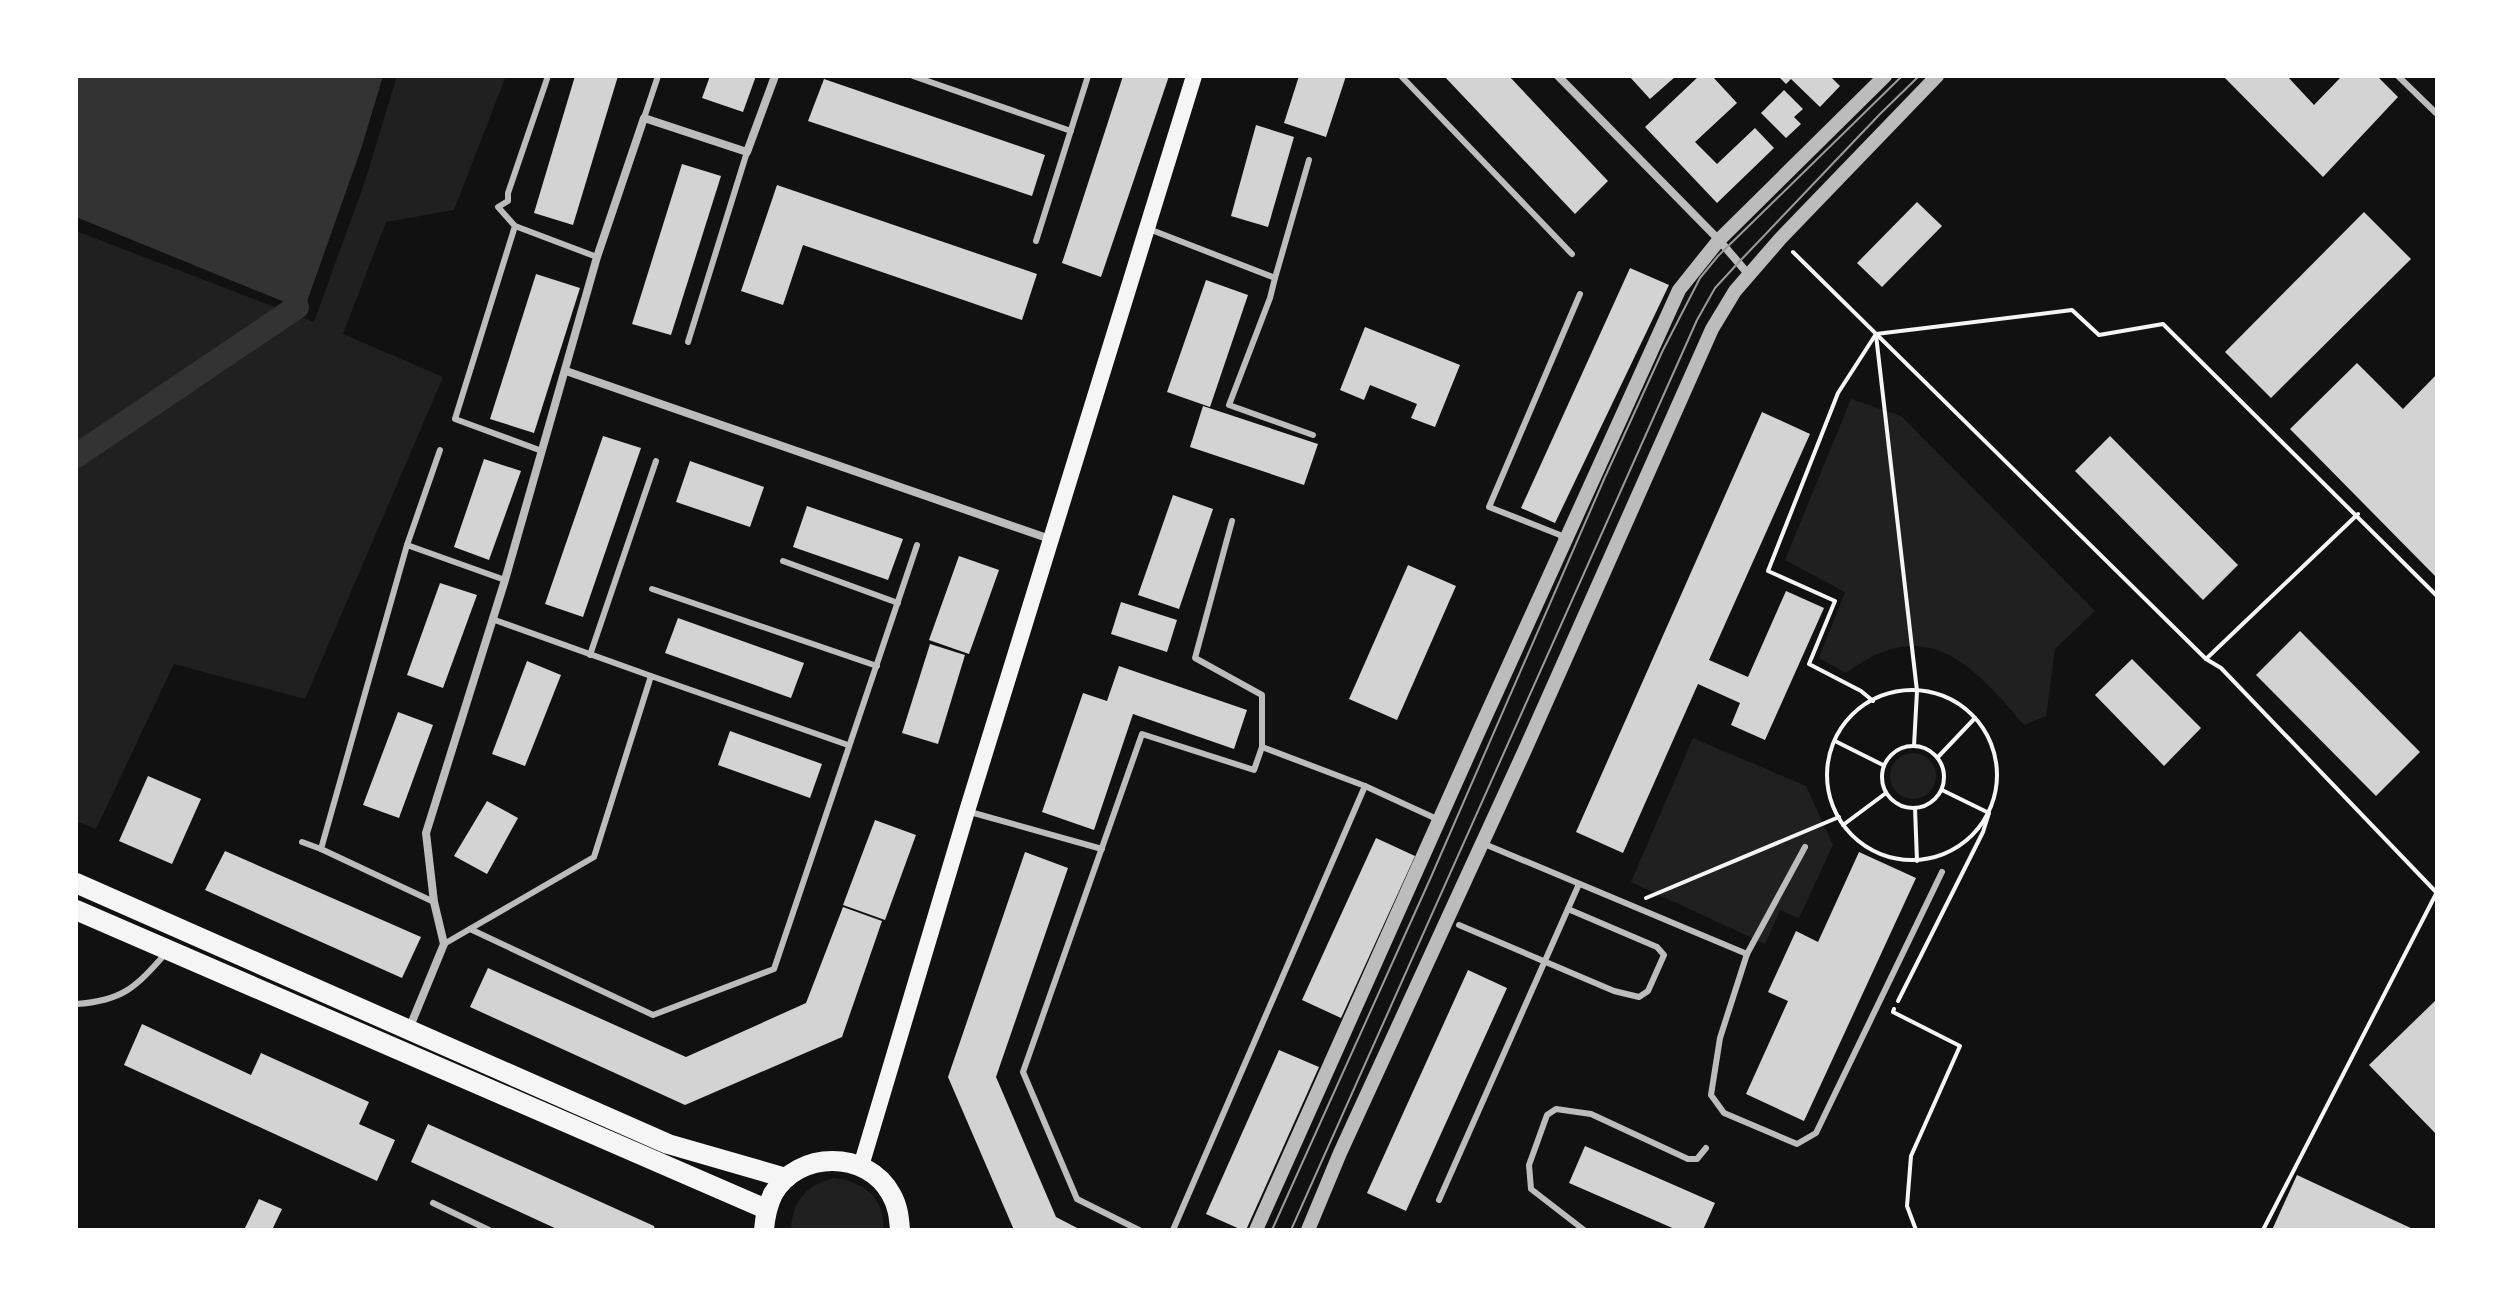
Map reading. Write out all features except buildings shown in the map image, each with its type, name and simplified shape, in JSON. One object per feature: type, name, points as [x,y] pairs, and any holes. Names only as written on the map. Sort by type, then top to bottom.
[{"type":"main road","points":[[861,1166],[1050,539],[1194,76]]},
{"type":"main road","points":[[76,883],[668,1144],[786,1178]]},
{"type":"main road","points":[[76,910],[765,1220],[774,1192],[786,1178],[809,1164],[835,1160],[861,1166],[878,1178],[891,1193],[899,1212],[900,1230]]},
{"type":"street","points":[[408,1030],[444,944],[434,902],[426,833],[505,580],[597,257],[644,118],[747,152],[775,76]]},
{"type":"street","points":[[1558,76],[1719,240],[1749,275]]},
{"type":"street","points":[[1256,1230],[1679,290],[1719,240],[1885,76]]},
{"type":"street","points":[[1308,1230],[1712,329],[1735,291],[1780,239],[1937,76]]},
{"type":"street","points":[[566,371],[1050,539]]},
{"type":"lane","points":[[548,76],[508,193],[508,201],[498,207],[515,226],[597,257]]},
{"type":"lane","points":[[644,118],[658,76]]},
{"type":"lane","points":[[913,76],[1071,131]]},
{"type":"lane","points":[[1036,241],[1088,76]]},
{"type":"lane","points":[[1401,76],[1572,254]]},
{"type":"lane","points":[[2398,76],[2437,114]]},
{"type":"lane","points":[[688,342],[747,152]]},
{"type":"lane","points":[[1309,160],[1270,298],[1229,405],[1313,435]]},
{"type":"lane","points":[[515,226],[455,419],[542,451]]},
{"type":"lane","points":[[1147,229],[1275,278]]},
{"type":"lane","points":[[1564,541],[1560,535],[1489,507],[1580,294]]},
{"type":"lane","points":[[321,849],[407,545],[440,450]]},
{"type":"lane","points":[[590,655],[656,461]]},
{"type":"lane","points":[[1139,1230],[1077,1199],[1023,1072],[1142,734],[1254,770],[1262,747],[1262,695],[1195,658],[1232,521]]},
{"type":"lane","points":[[407,545],[505,580]]},
{"type":"lane","points":[[470,929],[653,1015],[774,969],[917,545]]},
{"type":"lane","points":[[783,561],[898,603]]},
{"type":"lane","points":[[652,589],[877,666]]},
{"type":"lane","points":[[492,619],[848,745]]},
{"type":"lane","points":[[444,944],[594,857],[651,676]]},
{"type":"lane","points":[[1262,747],[1365,786],[1439,820]]},
{"type":"lane","points":[[1173,1230],[1365,786]]},
{"type":"lane","points":[[967,811],[1102,849]]},
{"type":"lane","points":[[302,842],[434,902]]},
{"type":"lane","points":[[1482,843],[1747,954]]},
{"type":"lane","points":[[1805,847],[1747,954],[1720,1038],[1711,1095],[1724,1113],[1797,1144],[1816,1133],[1942,872]]},
{"type":"lane","points":[[1439,1200],[1579,884]]},
{"type":"lane","points":[[1459,925],[1614,991],[1639,997],[1648,991],[1664,955],[1657,947],[1568,909]]},
{"type":"lane","points":[[76,1004],[101,1003],[140,983],[167,951]]},
{"type":"lane","points":[[1584,1230],[1531,1189],[1529,1165],[1547,1115],[1556,1109],[1591,1114],[1688,1159],[1697,1159],[1706,1148]]},
{"type":"lane","points":[[433,1203],[489,1230]]},
{"type":"path","points":[[1780,239],[2206,659],[2221,668],[2436,892],[2263,1230]]},
{"type":"path","points":[[1876,334],[2072,310],[2099,335],[2163,324],[2358,514],[2437,596]]},
{"type":"path","points":[[1876,334],[1917,691],[1914,746]]},
{"type":"path","points":[[1873,701],[1861,691],[1809,664],[1835,601],[1768,571],[1838,393],[1876,334]]},
{"type":"path","points":[[2206,659],[2358,514]]},
{"type":"path","points":[[1916,1230],[1907,1206],[1911,1156],[1960,1046],[1893,1012],[1983,832],[1989,813],[1997,782],[1996,763],[1992,748],[1975,718],[1948,699],[1917,691],[1894,693],[1873,701],[1853,715],[1835,741],[1829,758],[1828,779],[1839,817],[1843,825],[1865,845],[1882,854],[1917,861],[1949,852],[1964,843],[1989,813]]},
{"type":"path","points":[[1937,757],[1975,718]]},
{"type":"path","points":[[1835,741],[1883,765]]},
{"type":"path","points":[[1914,746],[1929,750],[1937,757],[1944,775],[1942,790],[1934,800],[1922,807],[1900,806],[1886,793],[1881,777],[1883,765],[1894,752],[1914,746]]},
{"type":"path","points":[[1942,790],[1989,813]]},
{"type":"path","points":[[1843,825],[1886,793]]},
{"type":"path","points":[[1915,808],[1917,861]]},
{"type":"path","points":[[1635,907],[1649,896],[1839,817]]},
{"type":"shaded area","points":[[76,76],[383,76],[361,149],[304,310],[76,217]]},
{"type":"shaded area","points":[[397,76],[506,76],[454,210],[386,222],[343,334],[443,377],[305,699],[174,664],[96,829],[76,821],[76,231],[314,322],[365,181]]},
{"type":"shaded area","points":[[1851,399],[1901,416],[2095,611],[2055,649],[2046,716],[2024,725],[1966,665],[1946,653],[1924,647],[1901,647],[1875,655],[1846,673],[1819,658],[1845,592],[1785,560]]},
{"type":"shaded area","points":[[1693,738],[1806,786],[1833,845],[1799,918],[1780,910],[1765,944],[1631,882]]},
{"type":"shaded area","points":[[1913,753],[1929,760],[1936,776],[1929,792],[1913,799],[1897,792],[1890,776],[1897,760]]},
{"type":"shaded area","points":[[834,1178],[854,1183],[870,1194],[881,1209],[883,1230],[791,1230],[794,1211],[802,1196],[816,1185]]},
{"type":"waterway","points":[[76,456],[297,307]]},
{"type":"tram line","points":[[1272,1230],[1431,877],[1605,477],[1700,278],[1718,256],[1902,76]]},
{"type":"tram line","points":[[1291,1230],[1697,320],[1715,288],[1919,76]]}]
